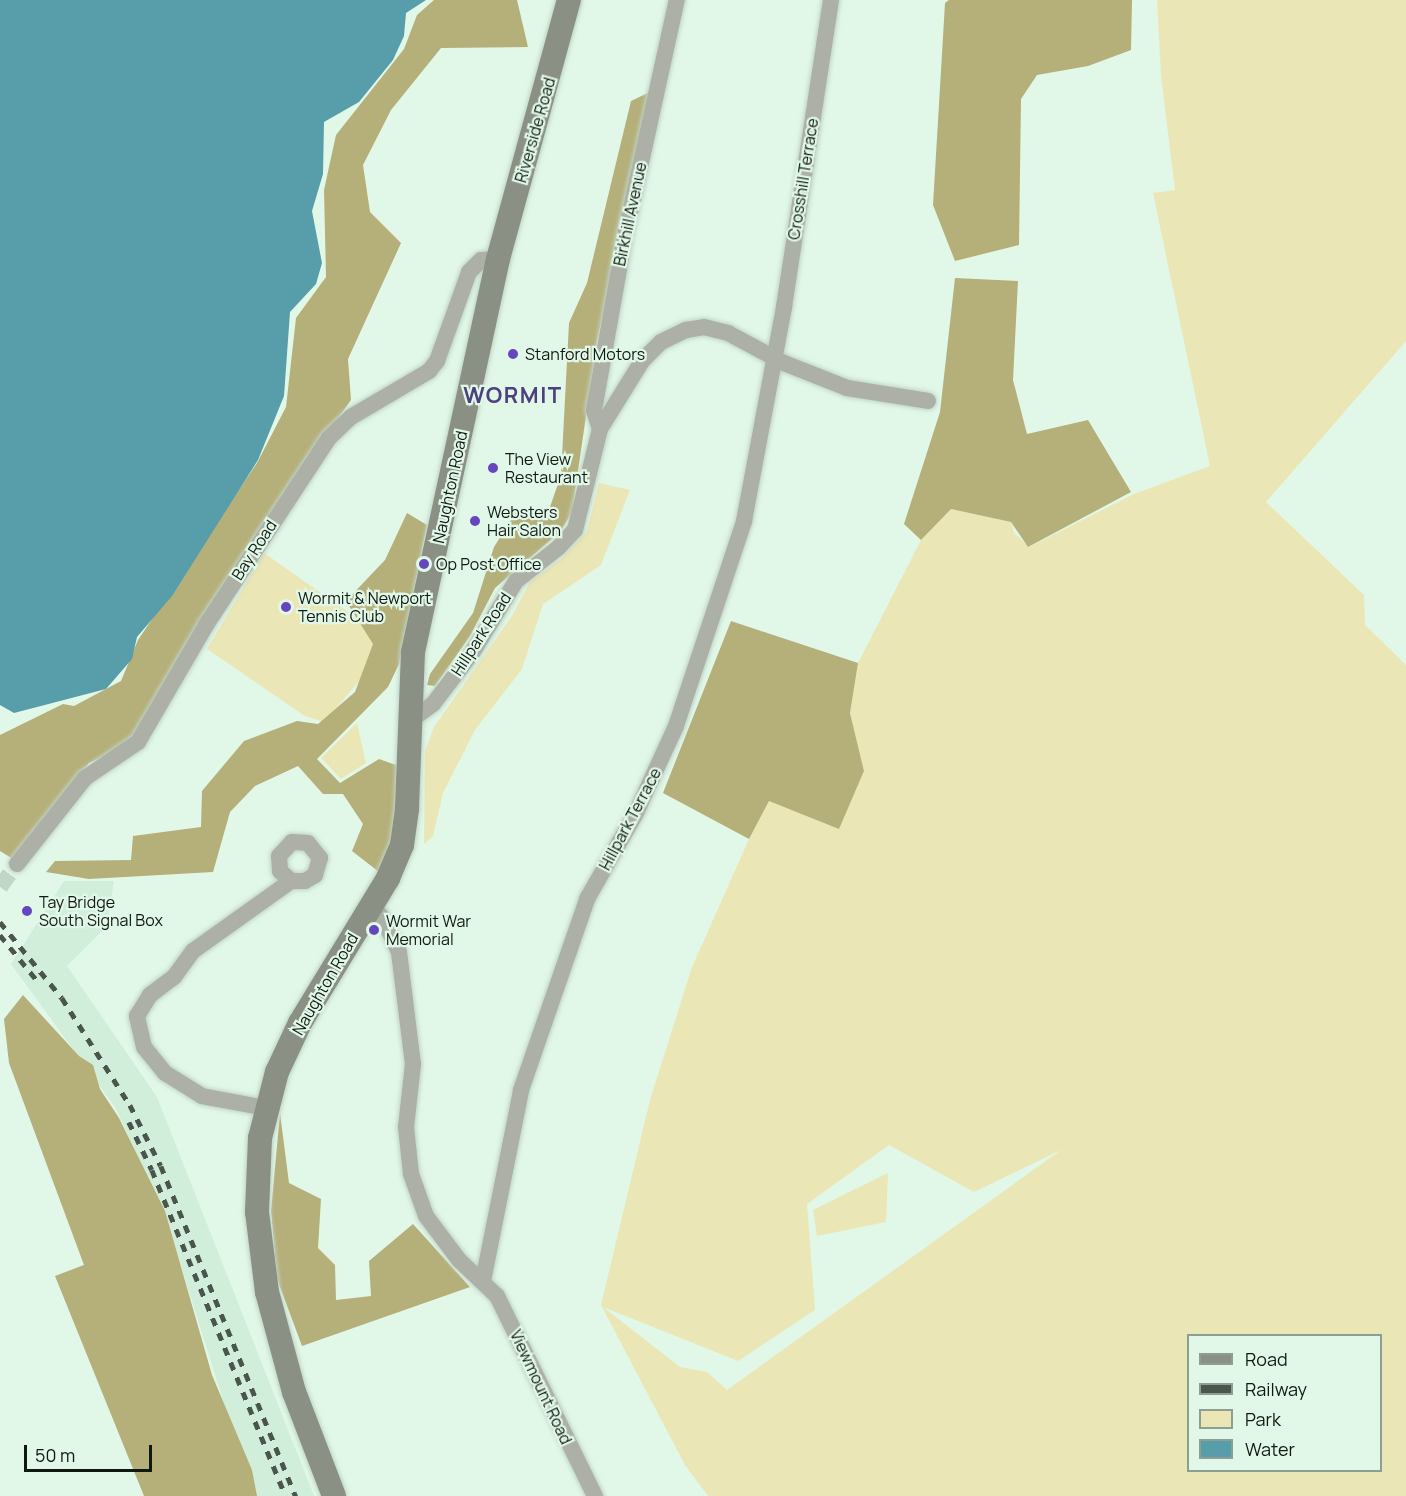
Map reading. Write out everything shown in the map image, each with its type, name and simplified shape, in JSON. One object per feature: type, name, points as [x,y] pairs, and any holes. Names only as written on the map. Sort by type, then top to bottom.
[{"type":"main road","name":"Riverside Road","points":[[498,259],[569,0]]},
{"type":"main road","name":"Naughton Road","points":[[334,1496],[284,1360],[259,1252],[257,1171],[266,1108],[300,1023],[372,905],[402,845],[412,708],[413,652],[498,259]]},
{"type":"street","name":"Birkhill Avenue","points":[[600,429],[594,410],[624,242],[677,0]]},
{"type":"street","name":"Crosshill Terrace","points":[[772,357],[784,307],[831,0]]},
{"type":"street","name":"Bay Road","points":[[17,864],[85,778],[138,742],[206,625],[329,438],[351,417],[429,371],[437,361],[469,272],[480,260],[498,259]]},
{"type":"street","name":"Hillpark Road","points":[[412,708],[433,704],[466,661],[516,581],[558,548],[574,530],[600,429],[642,361],[661,342],[686,330],[704,327],[728,333],[772,357],[847,388],[928,401]]},
{"type":"street","name":"Hillpark Terrace","points":[[483,1281],[521,1090],[587,899],[636,813],[676,726],[717,610],[744,521],[772,357]]},
{"type":"street","points":[[266,1108],[202,1096],[165,1073],[144,1047],[137,1016],[150,995],[174,977],[193,951],[291,881]]},
{"type":"street","name":"Viewmount Road","points":[[372,905],[384,920],[399,952],[413,1064],[406,1127],[411,1173],[426,1216],[459,1260],[483,1281],[506,1312],[595,1496]]},
{"type":"shaded area","points":[[434,0],[517,0],[528,47],[441,48],[391,110],[363,165],[370,212],[401,243],[348,359],[351,400],[282,497],[127,745],[89,763],[13,859],[0,851],[0,735],[63,704],[74,706],[121,681],[138,640],[257,463],[286,407],[296,318],[326,277],[324,190],[336,135],[404,49],[417,15]]},
{"type":"shaded area","points":[[949,0],[1132,0],[1131,50],[1088,66],[1037,75],[1021,99],[1019,245],[955,261],[933,205],[945,3]]},
{"type":"shaded area","points":[[652,91],[597,341],[572,512],[560,532],[495,588],[470,636],[435,686],[427,685],[430,674],[473,613],[494,547],[517,510],[550,507],[561,475],[569,323],[587,283],[631,101]]},
{"type":"shaded area","points":[[955,278],[1018,281],[1013,380],[1027,434],[1088,420],[1131,492],[1028,547],[1011,522],[951,509],[921,540],[904,524],[940,412]]},
{"type":"shaded area","points":[[407,513],[427,525],[399,664],[388,687],[317,759],[340,783],[379,759],[396,765],[395,836],[379,872],[352,851],[363,824],[343,794],[323,794],[298,766],[255,786],[230,812],[213,872],[89,879],[46,872],[55,861],[131,860],[133,836],[201,827],[202,791],[244,741],[297,721],[318,724],[355,692],[373,644],[346,601],[385,560]]},
{"type":"shaded area","points":[[731,621],[858,663],[850,713],[864,771],[839,829],[769,801],[749,839],[663,793]]},
{"type":"shaded area","points":[[64,881],[114,881],[107,926],[67,966],[157,1097],[314,1496],[253,1496],[165,1215],[115,1107],[11,964]]},
{"type":"shaded area","points":[[23,995],[79,1056],[93,1065],[100,1089],[119,1118],[165,1211],[212,1375],[252,1470],[257,1496],[144,1496],[55,1276],[84,1265],[9,1063],[4,1019]]},
{"type":"shaded area","points":[[280,1113],[289,1183],[321,1199],[318,1248],[335,1265],[336,1300],[371,1296],[369,1261],[413,1224],[470,1287],[302,1346],[277,1279],[271,1211]]},
{"type":"green space","points":[[1157,0],[1406,0],[1406,341],[1266,502],[1364,595],[1365,625],[1406,665],[1406,1496],[708,1496],[685,1465],[601,1305],[650,1100],[692,967],[749,839],[769,801],[839,828],[864,771],[850,713],[858,663],[921,540],[951,509],[1011,522],[1014,533],[1029,547],[1134,494],[1210,466],[1153,193],[1175,190],[1161,76]],"holes":[[[889,1145],[974,1192],[1061,1150],[727,1390],[707,1372],[680,1367],[603,1307],[738,1361],[815,1310],[807,1204]]]},
{"type":"green space","points":[[599,483],[630,490],[601,565],[543,604],[522,669],[475,730],[443,793],[433,836],[424,844],[425,751],[434,727],[512,616],[530,582],[561,559],[587,531]]},
{"type":"green space","name":"Wormit & Newport Tennis Club","points":[[264,553],[392,643],[324,722],[305,716],[207,649]]},
{"type":"green space","points":[[357,723],[366,763],[341,779],[321,758]]},
{"type":"green space","points":[[888,1173],[886,1222],[817,1236],[813,1210]]},
{"type":"water","points":[[0,0],[426,0],[406,13],[404,36],[393,60],[359,102],[324,122],[323,174],[312,211],[322,263],[316,284],[290,312],[284,396],[258,460],[172,596],[137,637],[132,659],[106,689],[14,713],[0,705]]},
{"type":"tunnel","points":[[0,887],[17,864]]},
{"type":"railway","points":[[0,922],[62,998],[130,1105],[161,1166],[296,1496]]},
{"type":"railway","points":[[0,935],[40,984]]},
{"type":"railway","points":[[129,1122],[152,1170],[286,1496]]},
{"type":"place","name":"Stanford Motors","points":[[513,354]]},
{"type":"place","name":"The View Restaurant","points":[[493,468]]},
{"type":"place","name":"Websters Hair Salon","points":[[475,521]]},
{"type":"place","name":"Op Post Office","points":[[424,564]]},
{"type":"place","name":"Wormit & Newport Tennis Club","points":[[286,607]]},
{"type":"place","name":"Tay Bridge South Signal Box","points":[[27,911]]},
{"type":"place","name":"Wormit War Memorial","points":[[374,930]]},
{"type":"district","name":"WORMIT","points":[[513,396]]}]
